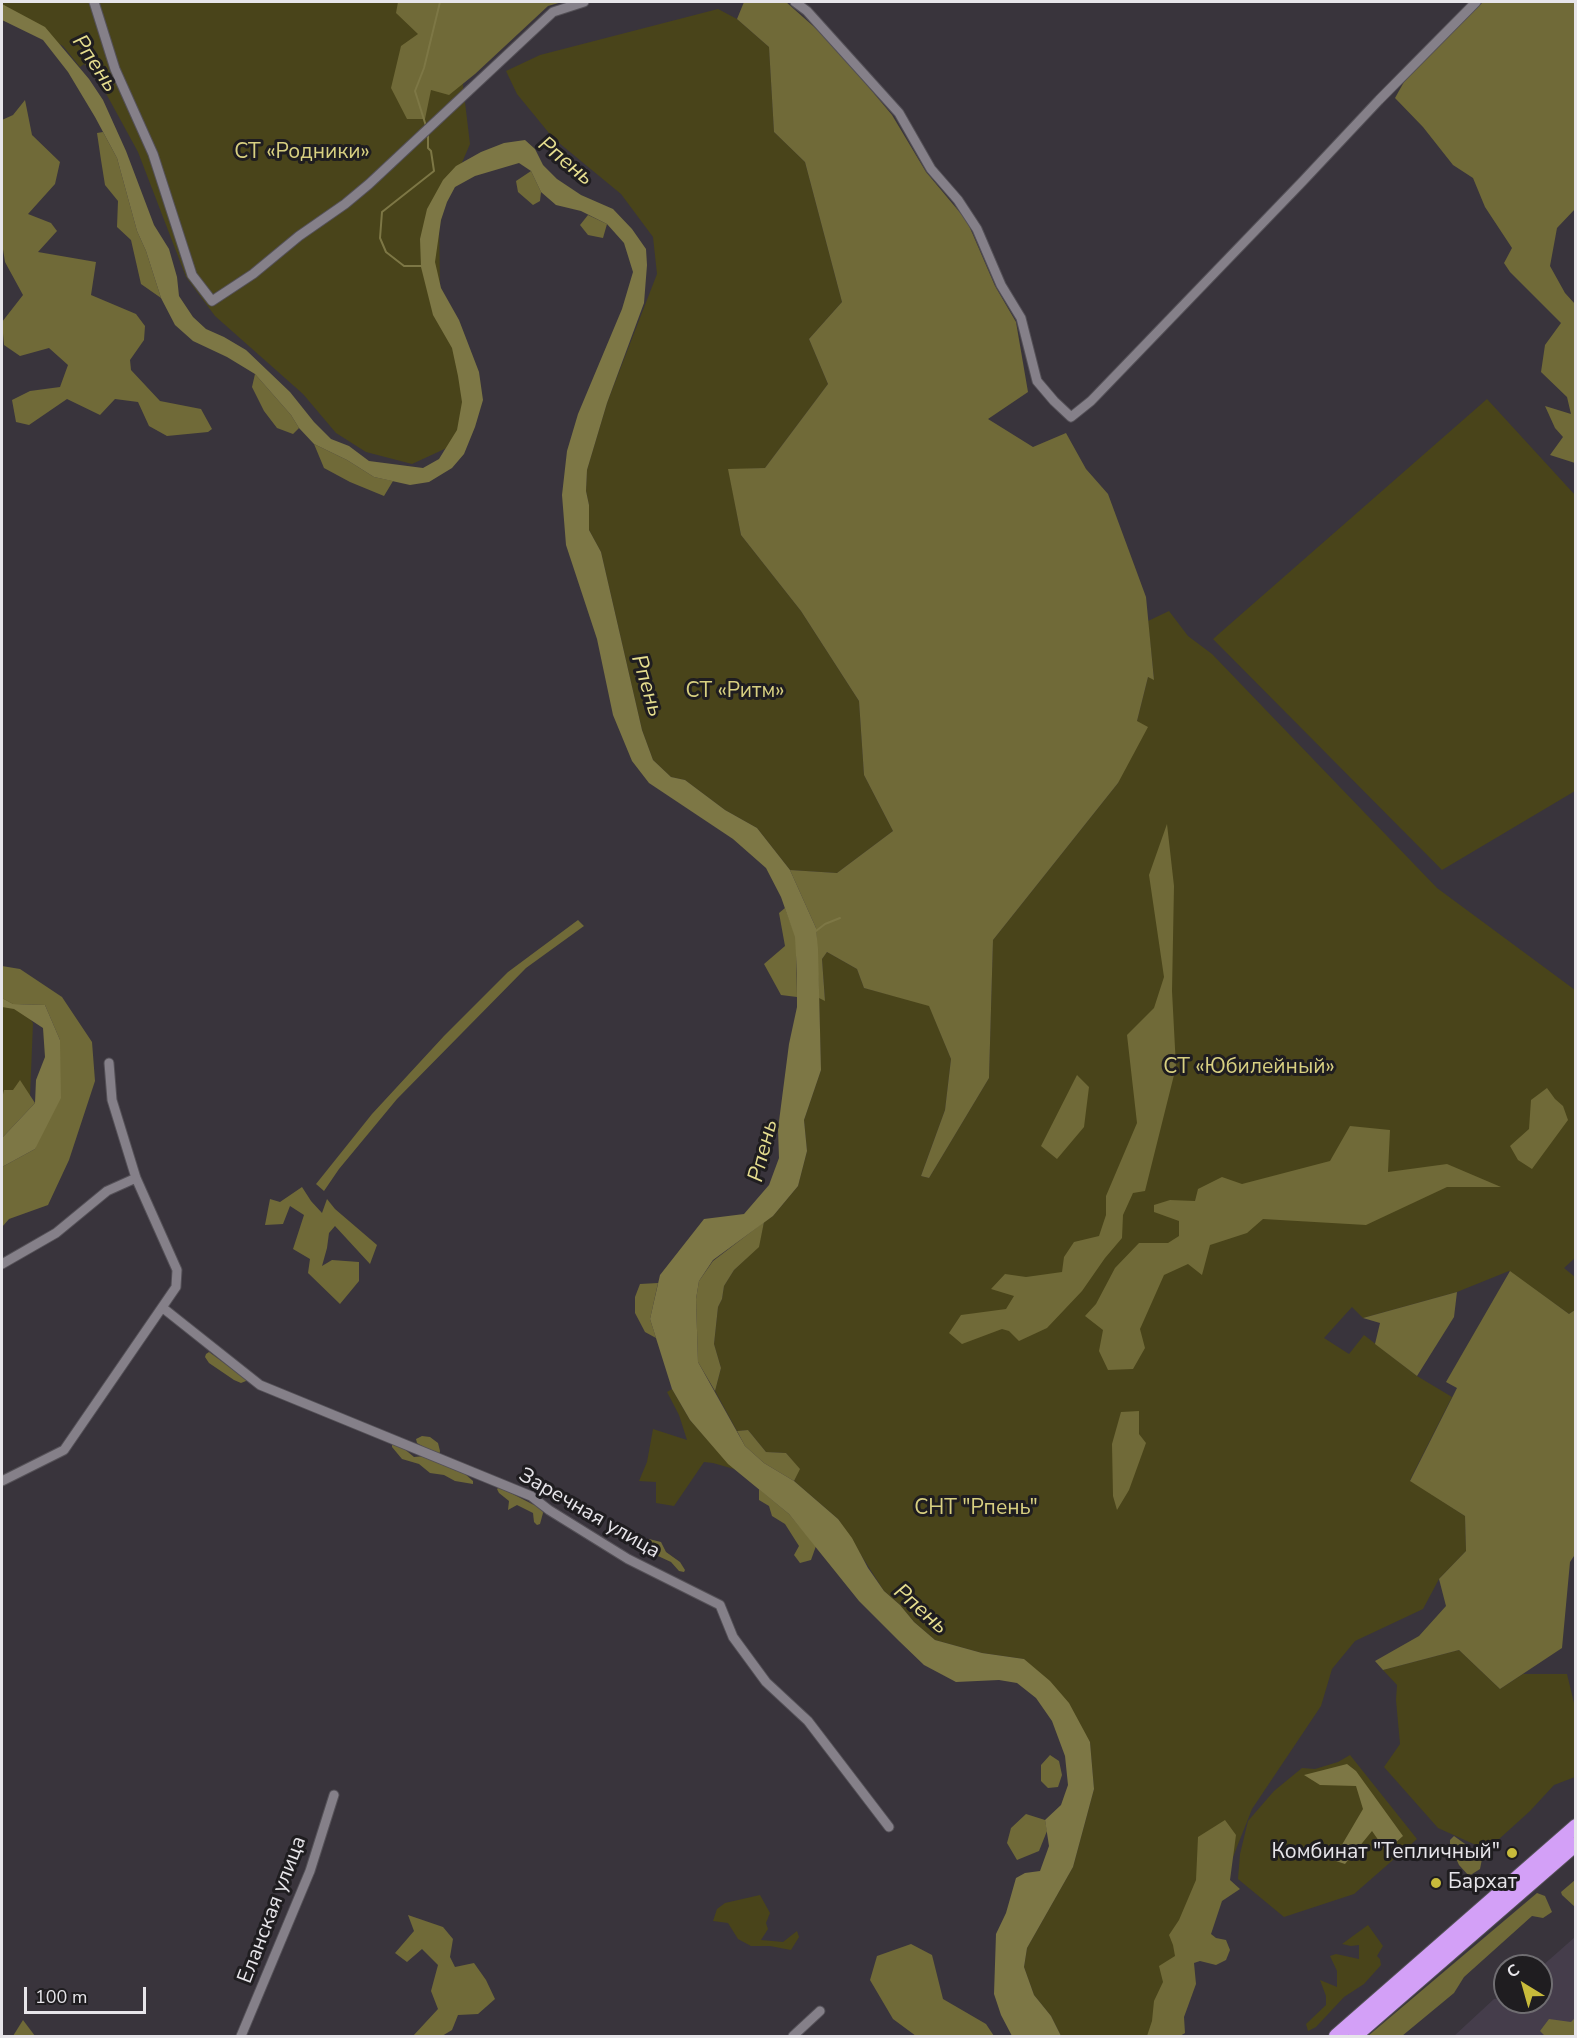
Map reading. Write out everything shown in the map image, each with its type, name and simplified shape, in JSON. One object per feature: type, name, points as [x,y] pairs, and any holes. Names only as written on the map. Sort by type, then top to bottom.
[{"type":"highway","points":[[1336,2037],[1575,1826]]},
{"type":"highway","points":[[1355,2037],[1575,1844]]},
{"type":"street","points":[[94,2],[115,69],[153,154],[192,275],[212,301],[253,274],[298,236],[345,204],[369,184],[553,12],[584,2]]},
{"type":"street","points":[[795,2],[807,11],[899,112],[932,169],[958,200],[977,229],[1001,285],[1021,318],[1037,381],[1071,417],[1090,401],[1476,2]]},
{"type":"street","points":[[2,1481],[64,1450],[176,1287],[177,1270],[136,1178],[112,1101],[109,1064]]},
{"type":"street","points":[[2,1264],[56,1233],[107,1191],[136,1178]]},
{"type":"street","name":"Заречная улица","points":[[163,1308],[260,1385],[531,1496],[549,1510],[628,1559],[720,1605],[734,1636],[766,1682],[808,1721],[889,1827]]},
{"type":"street","name":"Еланская улица","points":[[241,2037],[310,1871],[334,1795]]},
{"type":"street","points":[[793,2037],[820,2011]]},
{"type":"shaded area","points":[[398,2],[562,2],[548,6],[449,95],[431,90],[425,119],[407,119],[391,88],[401,46],[418,34],[396,13]]},
{"type":"shaded area","points":[[744,2],[786,2],[830,41],[892,115],[926,172],[967,221],[995,286],[1016,322],[1028,392],[988,419],[1033,447],[1066,433],[1086,469],[1108,494],[1146,597],[1154,680],[1148,677],[1137,721],[1148,727],[1118,783],[993,940],[989,1078],[929,1178],[921,1176],[945,1110],[951,1059],[929,1006],[864,988],[857,969],[827,952],[822,959],[825,1001],[819,998],[816,928],[790,870],[837,873],[893,831],[864,775],[859,701],[801,611],[741,535],[728,469],[765,468],[828,384],[809,339],[842,302],[805,162],[774,132],[769,47],[737,19]]},
{"type":"shaded area","points":[[1483,2],[1575,2],[1575,209],[1557,228],[1550,266],[1565,293],[1575,304],[1575,463],[1550,455],[1563,437],[1555,428],[1545,406],[1571,414],[1567,397],[1541,372],[1545,345],[1561,323],[1510,272],[1504,263],[1512,248],[1485,207],[1473,178],[1453,165],[1423,127],[1395,98],[1409,73]]},
{"type":"shaded area","points":[[2,4],[45,27],[89,79],[103,100],[126,151],[154,225],[169,249],[177,277],[179,296],[193,317],[206,329],[246,350],[290,392],[331,439],[349,446],[369,461],[423,468],[439,459],[457,430],[462,402],[458,376],[452,348],[433,315],[421,267],[420,239],[427,209],[443,180],[456,166],[481,152],[504,143],[525,140],[535,149],[543,165],[557,179],[581,195],[613,209],[632,229],[646,249],[644,303],[607,403],[587,470],[589,530],[601,552],[642,730],[653,760],[671,777],[685,780],[725,810],[757,828],[790,870],[816,928],[818,949],[821,1070],[804,1120],[807,1151],[798,1186],[773,1216],[713,1260],[699,1281],[696,1299],[698,1362],[745,1446],[764,1463],[794,1481],[838,1519],[884,1591],[914,1622],[935,1640],[982,1653],[1024,1659],[1050,1681],[1069,1703],[1090,1742],[1094,1789],[1073,1867],[1027,1948],[1024,1967],[1034,1995],[1051,2016],[1061,2036],[1012,2036],[1001,2015],[994,1994],[996,1934],[1006,1913],[1016,1878],[1025,1873],[1040,1871],[1049,1846],[1045,1820],[1061,1805],[1068,1785],[1065,1756],[1052,1721],[1036,1698],[1017,1683],[999,1680],[956,1682],[924,1665],[859,1601],[789,1514],[728,1464],[690,1420],[672,1389],[650,1319],[660,1275],[704,1219],[744,1214],[769,1185],[779,1158],[778,1129],[789,1044],[797,1007],[797,974],[795,937],[781,897],[766,868],[733,839],[649,783],[632,761],[613,715],[597,639],[566,545],[562,495],[567,451],[578,414],[622,309],[633,272],[624,243],[607,224],[581,211],[556,205],[541,192],[531,171],[519,163],[475,176],[455,187],[441,220],[435,262],[441,288],[459,320],[479,372],[483,400],[464,454],[452,468],[429,482],[410,485],[374,477],[347,460],[314,444],[255,374],[227,357],[193,341],[175,325],[161,298],[137,231],[117,158],[95,117],[68,72],[43,40],[2,20]]},
{"type":"shaded area","points":[[25,100],[32,135],[60,162],[55,184],[28,214],[51,223],[57,231],[38,252],[96,262],[91,295],[136,314],[145,326],[144,340],[130,360],[131,370],[160,401],[201,409],[212,429],[208,432],[167,436],[149,426],[138,402],[115,399],[100,415],[67,399],[29,425],[16,422],[12,400],[30,391],[60,387],[68,365],[49,348],[20,356],[4,345],[2,322],[23,295],[5,262],[2,243],[2,120],[13,115]]},
{"type":"shaded area","points":[[103,132],[117,158],[137,231],[161,298],[141,284],[131,240],[117,227],[118,201],[105,185],[97,133]]},
{"type":"shaded area","points":[[531,171],[541,192],[540,201],[533,205],[518,192],[516,181]]},
{"type":"shaded area","points":[[588,215],[607,224],[603,238],[588,235],[580,225]]},
{"type":"shaded area","points":[[255,374],[291,415],[299,428],[293,434],[277,428],[264,411],[252,387]]},
{"type":"shaded area","points":[[314,444],[347,460],[374,477],[393,481],[384,496],[350,482],[324,468]]},
{"type":"shaded area","points":[[1167,824],[1174,886],[1172,991],[1176,1067],[1145,1191],[1133,1193],[1123,1215],[1122,1238],[1082,1291],[1047,1328],[1019,1341],[1009,1331],[1002,1329],[962,1344],[949,1333],[961,1315],[1006,1309],[1014,1296],[991,1289],[1005,1274],[1026,1277],[1062,1272],[1064,1257],[1074,1242],[1099,1236],[1106,1215],[1106,1196],[1137,1123],[1127,1035],[1154,1008],[1164,977],[1149,875]]},
{"type":"shaded area","points":[[785,908],[796,937],[797,997],[781,995],[764,964],[785,946],[779,913]]},
{"type":"shaded area","points":[[578,920],[584,926],[526,968],[397,1099],[339,1169],[324,1191],[316,1184],[372,1114],[444,1036],[508,972]]},
{"type":"shaded area","points":[[2,966],[20,969],[62,997],[92,1042],[95,1081],[69,1160],[48,1205],[9,1219],[2,1227],[2,1167],[35,1149],[60,1040],[45,1005],[13,1004],[2,998]]},
{"type":"shaded area","points":[[2,998],[13,1004],[45,1005],[60,1040],[61,1098],[35,1149],[2,1167],[2,1138],[35,1103],[36,1080],[45,1057],[43,1028],[14,1009],[2,1007]]},
{"type":"shaded area","points":[[1077,1075],[1089,1087],[1084,1127],[1057,1159],[1041,1146]]},
{"type":"shaded area","points":[[20,1080],[35,1103],[2,1138],[4,1090],[13,1090]]},
{"type":"shaded area","points":[[1547,1088],[1563,1106],[1568,1120],[1532,1169],[1518,1160],[1510,1146],[1529,1129],[1531,1100]]},
{"type":"shaded area","points":[[1350,1126],[1390,1130],[1388,1172],[1447,1164],[1501,1187],[1447,1187],[1366,1225],[1263,1219],[1247,1233],[1210,1245],[1202,1275],[1188,1264],[1164,1275],[1140,1329],[1145,1348],[1133,1369],[1108,1370],[1099,1351],[1103,1330],[1085,1316],[1096,1304],[1115,1268],[1139,1243],[1168,1243],[1179,1236],[1179,1221],[1154,1212],[1154,1205],[1170,1200],[1195,1201],[1198,1189],[1222,1177],[1242,1184],[1330,1161]]},
{"type":"shaded area","points":[[302,1187],[322,1213],[327,1199],[335,1209],[377,1245],[370,1264],[335,1226],[329,1233],[322,1266],[332,1260],[359,1262],[359,1281],[340,1304],[308,1273],[310,1259],[293,1249],[304,1215],[290,1206],[283,1224],[265,1225],[270,1199],[280,1202]]},
{"type":"shaded area","points":[[764,1222],[759,1247],[734,1270],[724,1286],[718,1307],[714,1344],[721,1368],[715,1391],[698,1362],[696,1299],[699,1281],[713,1261]]},
{"type":"shaded area","points":[[1510,1271],[1569,1314],[1575,1310],[1576,1553],[1570,1562],[1562,1648],[1500,1689],[1459,1650],[1383,1670],[1375,1661],[1419,1636],[1446,1606],[1439,1579],[1466,1551],[1465,1516],[1410,1481],[1457,1388],[1446,1382]]},
{"type":"shaded area","points":[[658,1283],[650,1319],[656,1338],[645,1332],[635,1313],[635,1297],[640,1284]]},
{"type":"shaded area","points":[[1457,1292],[1454,1317],[1417,1376],[1375,1344],[1380,1323],[1363,1318]]},
{"type":"shaded area","points":[[209,1352],[246,1381],[241,1383],[234,1380],[209,1363],[205,1357]]},
{"type":"shaded area","points":[[1139,1411],[1139,1434],[1146,1443],[1129,1490],[1117,1510],[1113,1496],[1112,1444],[1121,1412]]},
{"type":"shaded area","points":[[748,1430],[766,1452],[786,1453],[800,1469],[794,1481],[764,1463],[745,1446],[737,1431]]},
{"type":"shaded area","points":[[422,1436],[430,1437],[438,1443],[439,1456],[417,1443],[416,1439]]},
{"type":"shaded area","points":[[396,1442],[414,1457],[425,1456],[464,1473],[473,1481],[473,1484],[430,1473],[419,1464],[402,1459],[392,1447]]},
{"type":"shaded area","points":[[499,1487],[542,1507],[540,1524],[537,1525],[534,1522],[533,1513],[517,1505],[508,1510],[509,1501],[499,1493],[497,1489]]},
{"type":"shaded area","points":[[759,1489],[789,1514],[816,1546],[811,1560],[800,1563],[794,1555],[799,1546],[785,1524],[772,1516],[769,1506],[759,1500]]},
{"type":"shaded area","points":[[649,1539],[661,1542],[666,1552],[680,1562],[684,1572],[658,1556],[650,1547]]},
{"type":"shaded area","points":[[1050,1755],[1059,1761],[1062,1775],[1058,1787],[1048,1788],[1041,1781],[1041,1765]]},
{"type":"shaded area","points":[[1347,1764],[1356,1771],[1403,1836],[1386,1851],[1372,1831],[1345,1864],[1333,1860],[1363,1809],[1356,1786],[1320,1785],[1304,1775]]},
{"type":"shaded area","points":[[1026,1814],[1045,1820],[1047,1831],[1039,1851],[1017,1860],[1007,1843],[1011,1828]]},
{"type":"shaded area","points":[[1225,1820],[1236,1835],[1230,1880],[1240,1889],[1222,1901],[1211,1934],[1216,1938],[1226,1940],[1230,1950],[1226,1960],[1216,1965],[1200,1961],[1194,1963],[1196,1984],[1184,2017],[1185,2033],[1180,2036],[1147,2036],[1152,2021],[1154,2001],[1163,1982],[1159,1966],[1175,1956],[1169,1935],[1179,1920],[1196,1880],[1198,1837]]},
{"type":"shaded area","points":[[1454,1836],[1479,1854],[1482,1859],[1480,1869],[1469,1876],[1459,1865],[1450,1845],[1450,1840]]},
{"type":"shaded area","points":[[1575,1880],[1575,1907],[1561,1892]]},
{"type":"shaded area","points":[[1537,1893],[1545,1896],[1552,1912],[1543,1918],[1532,1916],[1464,1977],[1454,1993],[1402,2036],[1368,2036]]},
{"type":"shaded area","points":[[408,1915],[443,1927],[453,1939],[450,1957],[455,1967],[474,1963],[495,1999],[478,2014],[458,2015],[452,2030],[442,2036],[413,2036],[438,2009],[431,1991],[438,1965],[422,1949],[407,1962],[395,1953],[414,1931]]},
{"type":"shaded area","points":[[1575,1937],[1575,2036],[1454,2036],[1493,2000],[1493,2014],[1553,2014],[1553,1956]]},
{"type":"shaded area","points":[[911,1944],[932,1955],[943,1999],[986,2024],[994,2036],[916,2036],[893,2019],[870,1980],[877,1956]]},
{"type":"shaded area","points":[[1575,2018],[1575,2036],[1545,2036],[1540,2031],[1549,2019],[1571,2022]]},
{"type":"shaded area","points":[[23,2020],[35,2036],[13,2036]]},
{"type":"green space","name":"СТ «Родники»","points":[[2,2],[453,2],[470,144],[439,216],[440,288],[480,387],[451,446],[412,464],[366,452],[336,433],[303,394],[215,316],[186,277],[138,152],[97,77],[84,64],[80,67],[63,46],[2,12]]},
{"type":"green space","name":"СТ «Ритм»","points":[[718,9],[737,19],[769,47],[774,132],[805,162],[842,302],[809,339],[828,384],[765,468],[729,470],[741,535],[801,611],[859,701],[864,775],[893,831],[837,873],[790,870],[757,828],[725,810],[685,780],[671,777],[653,760],[642,730],[601,552],[589,530],[589,505],[586,491],[587,470],[607,403],[657,274],[653,237],[621,194],[553,138],[517,94],[506,71],[540,55]]},
{"type":"green space","points":[[1487,399],[1575,495],[1575,791],[1442,870],[1213,639]]},
{"type":"green space","name":"СТ «Юбилейный»","points":[[1169,611],[1188,636],[1212,654],[1437,888],[1575,990],[1576,1257],[1564,1268],[1575,1277],[1575,1310],[1569,1314],[1509,1271],[1457,1292],[1363,1318],[1352,1307],[1324,1338],[1349,1354],[1364,1335],[1417,1376],[1452,1397],[1410,1480],[1465,1516],[1466,1551],[1439,1579],[1423,1609],[1355,1641],[1332,1669],[1321,1706],[1252,1809],[1162,2036],[1061,2036],[1051,2016],[1034,1995],[1024,1967],[1027,1948],[1073,1867],[1094,1789],[1090,1742],[1024,1659],[982,1653],[935,1640],[884,1591],[838,1519],[794,1481],[799,1469],[786,1453],[766,1452],[748,1430],[737,1431],[715,1391],[721,1368],[714,1344],[718,1307],[724,1286],[734,1270],[758,1247],[764,1222],[773,1216],[798,1186],[807,1151],[804,1120],[821,1070],[819,998],[825,1000],[822,959],[827,952],[857,969],[864,988],[929,1005],[951,1059],[945,1110],[921,1176],[929,1178],[989,1078],[993,940],[1118,783],[1148,677],[1154,679],[1148,621]]},
{"type":"green space","points":[[2,979],[33,1023],[30,1097],[2,1128]]},
{"type":"green space","points":[[672,1389],[690,1420],[734,1469],[704,1462],[674,1506],[656,1503],[656,1482],[639,1481],[647,1462],[653,1429],[687,1440],[679,1415],[667,1392]]},
{"type":"green space","points":[[1459,1650],[1500,1689],[1523,1674],[1567,1674],[1575,1707],[1575,1777],[1554,1785],[1530,1811],[1487,1850],[1438,1828],[1384,1767],[1400,1744],[1397,1685],[1383,1670]]},
{"type":"green space","points":[[1350,1755],[1417,1839],[1354,1894],[1284,1917],[1238,1879],[1240,1854],[1248,1821],[1274,1791],[1302,1768],[1315,1769],[1338,1762]]},
{"type":"green space","points":[[760,1895],[770,1913],[766,1923],[768,1929],[761,1940],[783,1942],[797,1931],[799,1937],[791,1950],[770,1946],[751,1946],[738,1939],[728,1923],[713,1921],[717,1909],[725,1903]]},
{"type":"green space","points":[[1368,1925],[1383,1946],[1377,1956],[1381,1965],[1364,1984],[1344,1997],[1316,2027],[1308,2031],[1306,2024],[1326,2005],[1326,1996],[1320,1980],[1337,1987],[1337,1971],[1330,1956],[1336,1954],[1359,1959],[1359,1945],[1342,1944]]},
{"type":"waterway","points":[[426,126],[415,91],[424,68],[440,2]]},
{"type":"waterway","points":[[421,266],[404,266],[386,252],[380,238],[382,212],[434,171],[431,151],[428,148],[428,134]]},
{"type":"waterway","points":[[816,931],[825,924],[840,918]]},
{"type":"place","name":"Комбинат \"Тепличный\"","points":[[1512,1853]]},
{"type":"place","name":"Бархат","points":[[1436,1883]]},
{"type":"water label","name":"Рпень","points":[[94,64]]},
{"type":"water label","name":"Рпень","points":[[565,162]]},
{"type":"water label","name":"Рпень","points":[[646,686]]},
{"type":"water label","name":"Рпень","points":[[764,1151]]},
{"type":"water label","name":"Рпень","points":[[920,1610]]},
{"type":"park label","name":"СНТ \"Рпень\"","points":[[976,1509]]}]
